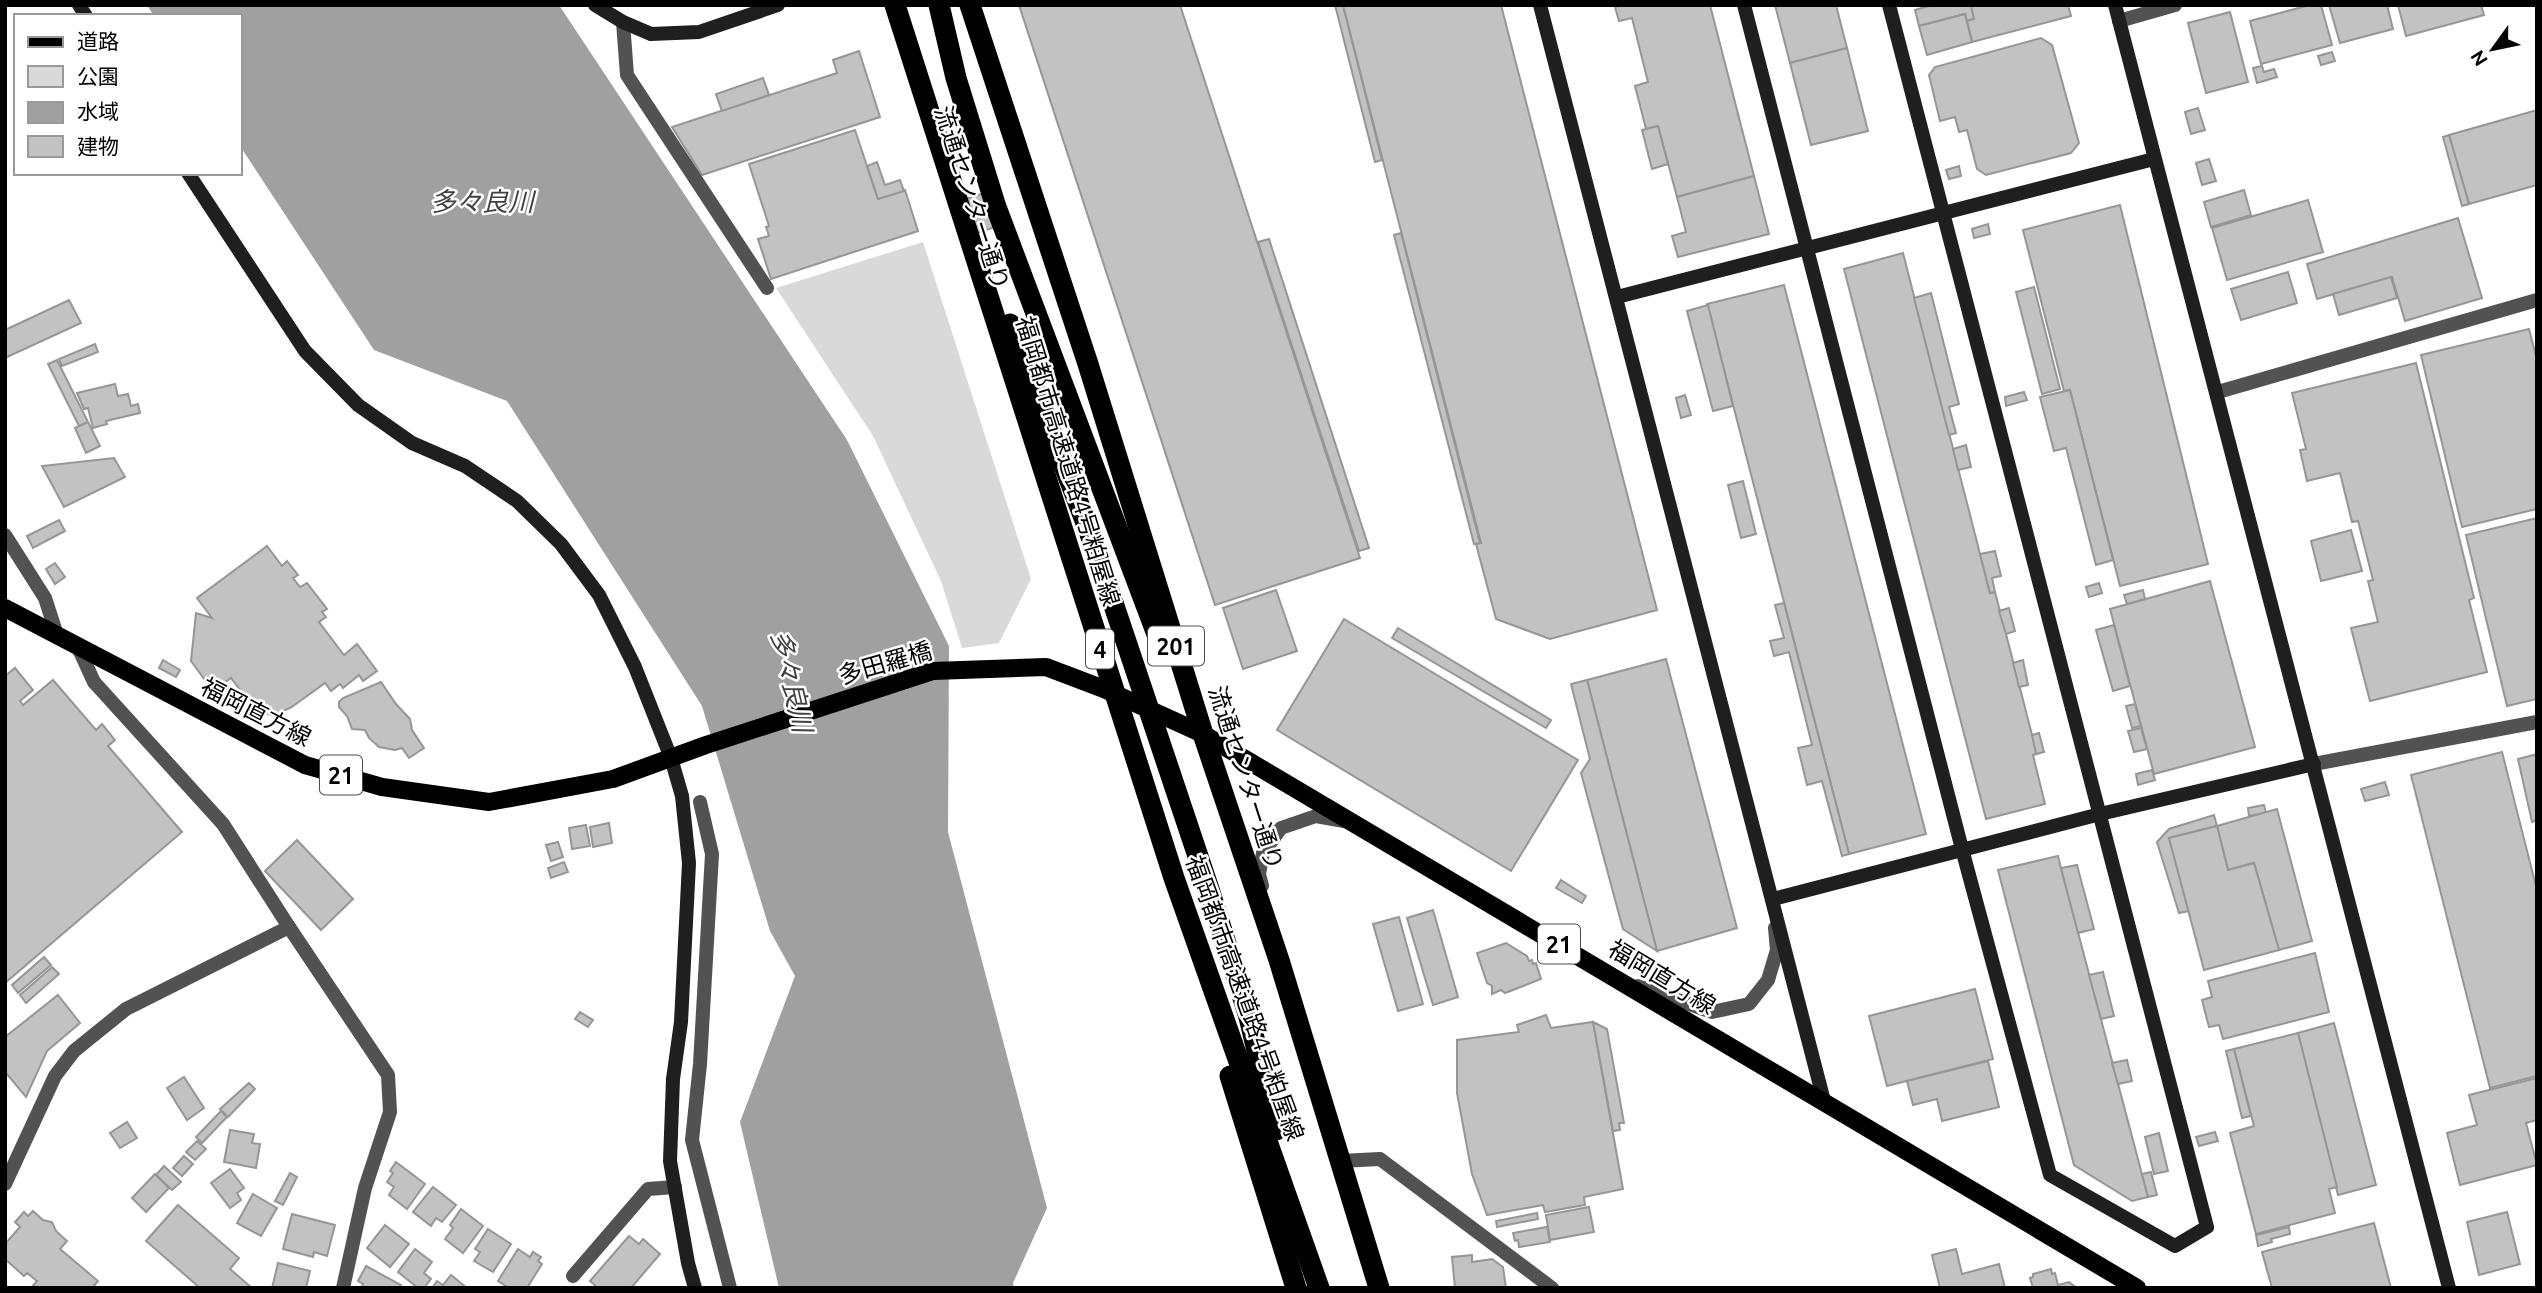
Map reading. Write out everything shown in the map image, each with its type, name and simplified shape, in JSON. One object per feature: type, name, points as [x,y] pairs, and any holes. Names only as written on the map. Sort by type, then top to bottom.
[{"type":"highway","name":"流通センター通り","points":[[881,5],[1104,690],[1197,966],[1296,1288]]},
{"type":"highway","name":"福岡都市高速道路4号粕屋線","points":[[895,5],[1174,878],[1320,1288]]},
{"type":"highway","points":[[939,5],[956,78],[996,207],[1185,706],[1244,844]]},
{"type":"highway","name":"流通センター通り","points":[[972,5],[1088,364],[1203,734],[1279,960],[1379,1288]]},
{"type":"highway","name":"福岡都市高速道路4号粕屋線","points":[[972,5],[1184,643],[1333,1144],[1370,1288]]},
{"type":"highway","points":[[891,37],[1019,347],[1089,531],[1250,1017],[1301,1233]]},
{"type":"main road","name":"福岡直方線","points":[[5,608],[305,765],[382,787],[489,802],[613,779],[706,745]]},
{"type":"main road","name":"福岡直方線","points":[[957,669],[1046,667],[1203,734],[2137,1288]]},
{"type":"main road","name":"多田羅橋","points":[[706,745],[933,671],[957,669]]},
{"type":"street","points":[[595,5],[623,22],[651,34],[699,32],[778,5]]},
{"type":"street","points":[[1540,5],[1824,1101]]},
{"type":"street","points":[[1745,5],[1962,849],[2050,1175],[2175,1246],[2207,1227],[1889,5]]},
{"type":"street","points":[[2115,5],[2218,392],[2449,1288]]},
{"type":"street","points":[[2119,21],[2175,5]]},
{"type":"street","points":[[623,22],[627,75],[767,288]]},
{"type":"street","points":[[1617,297],[2154,159]]},
{"type":"street","points":[[189,175],[305,351],[358,405],[412,443],[465,466],[517,501],[561,544],[599,595],[635,667],[671,758],[682,796],[688,863],[681,1022],[673,1079],[670,1161],[695,1288]]},
{"type":"street","points":[[2218,392],[2537,300]]},
{"type":"street","points":[[5,535],[46,598],[58,635]]},
{"type":"street","points":[[78,645],[94,682],[223,824],[388,1075],[390,1112],[365,1188],[343,1288]]},
{"type":"street","points":[[1773,899],[2100,814],[2314,764],[2537,722]]},
{"type":"street","points":[[700,802],[712,853],[692,1140],[730,1288]]},
{"type":"street","points":[[1279,960],[1259,874],[1263,853],[1281,828],[1316,816],[1356,823]]},
{"type":"street","points":[[1617,979],[1712,1012],[1749,1004],[1768,980],[1777,950],[1773,899]]},
{"type":"street","points":[[5,1184],[55,1076],[74,1051],[126,1009],[289,927]]},
{"type":"street","points":[[1340,1161],[1380,1159],[1552,1288]]},
{"type":"street","points":[[573,1276],[649,1189],[675,1186]]},
{"type":"green space","points":[[923,242],[1031,579],[999,643],[962,648],[941,581],[873,436],[776,288]]},
{"type":"water","name":"多々良川","points":[[147,5],[559,5],[847,440],[949,646],[948,832],[1047,1208],[1013,1283],[1014,1288],[779,1288],[740,1122],[795,976],[770,931],[702,706],[507,401],[374,350],[242,149],[242,14],[153,14]]},
{"type":"building","points":[[1019,5],[1180,5],[1360,558],[1215,605]]},
{"type":"building","points":[[1335,5],[1343,5],[1382,160],[1375,162]]},
{"type":"building","points":[[1343,5],[1501,5],[1657,610],[1550,639],[1496,619],[1476,544],[1481,543]]},
{"type":"building","points":[[1710,5],[1754,176],[1677,197],[1658,126],[1646,129],[1635,86],[1648,82],[1632,18],[1619,21],[1615,7]]},
{"type":"building","points":[[1775,5],[1836,5],[1847,48],[1790,63]]},
{"type":"building","points":[[1932,5],[1971,5],[1974,19],[1967,21],[1965,14],[1919,26],[1915,10]]},
{"type":"building","points":[[1971,5],[2068,5],[2071,16],[1972,42],[1967,21],[1974,19]]},
{"type":"building","points":[[2310,5],[2321,5],[2332,45],[2261,64],[2250,21]]},
{"type":"building","points":[[2329,5],[2387,5],[2393,29],[2340,43]]},
{"type":"building","points":[[2398,5],[2481,5],[2484,15],[2406,36]]},
{"type":"building","points":[[2230,12],[2248,82],[2206,93],[2188,23]]},
{"type":"building","points":[[1965,14],[1972,42],[1927,55],[1919,26]]},
{"type":"building","points":[[2041,38],[2052,45],[2079,143],[2071,153],[1986,175],[1977,169],[1967,130],[1959,132],[1955,117],[1940,121],[1929,75],[1935,67]]},
{"type":"building","points":[[1847,48],[1868,131],[1811,145],[1790,63]]},
{"type":"building","points":[[859,51],[880,117],[702,175],[672,127],[837,73],[833,60]]},
{"type":"building","points":[[2332,52],[2335,61],[2321,65],[2318,56]]},
{"type":"building","points":[[2262,66],[2264,72],[2274,69],[2277,77],[2257,83],[2253,68]]},
{"type":"building","points":[[763,78],[769,95],[722,111],[716,94]]},
{"type":"building","points":[[2198,108],[2205,130],[2191,134],[2185,112]]},
{"type":"building","points":[[2537,110],[2537,185],[2469,204],[2449,135]]},
{"type":"building","points":[[1658,126],[1668,164],[1652,169],[1642,130]]},
{"type":"building","points":[[855,130],[878,199],[905,190],[918,231],[771,279],[758,239],[769,236],[766,227],[769,226],[749,164]]},
{"type":"building","points":[[2449,135],[2469,204],[2462,206],[2443,137]]},
{"type":"building","points":[[2209,159],[2216,181],[2202,185],[2196,163]]},
{"type":"building","points":[[877,162],[885,185],[900,180],[904,191],[878,199],[867,166]]},
{"type":"building","points":[[1959,166],[1961,176],[1949,179],[1946,170]]},
{"type":"building","points":[[1754,176],[1769,234],[1678,257],[1672,236],[1686,232],[1677,197]]},
{"type":"building","points":[[999,188],[1010,222],[977,233],[966,199]]},
{"type":"building","points":[[2244,190],[2251,215],[2211,227],[2204,202]]},
{"type":"building","points":[[2308,200],[2323,252],[2227,280],[2212,228]]},
{"type":"building","points":[[2120,205],[2208,564],[2120,586],[2070,390],[2064,391],[2023,230]]},
{"type":"building","points":[[2458,218],[2482,298],[2405,321],[2392,277],[2317,299],[2307,264]]},
{"type":"building","points":[[1988,224],[1990,234],[1974,238],[1972,229]]},
{"type":"building","points":[[1401,233],[1480,543],[1474,544],[1394,235]]},
{"type":"building","points":[[1269,239],[1369,548],[1359,551],[1258,242]]},
{"type":"building","points":[[1903,253],[1990,593],[1995,592],[2037,754],[2033,755],[2045,804],[1986,819],[1844,269]]},
{"type":"building","points":[[2288,272],[2297,303],[2241,320],[2231,289]]},
{"type":"building","points":[[2391,277],[2397,298],[2339,315],[2333,294]]},
{"type":"building","points":[[1784,285],[1926,834],[1849,854],[1707,304]]},
{"type":"building","points":[[2034,287],[2060,389],[2042,394],[2016,292]]},
{"type":"building","points":[[1931,293],[1959,404],[1949,407],[1956,433],[1949,435],[1914,298]]},
{"type":"building","points":[[69,300],[81,323],[5,358],[5,330]]},
{"type":"building","points":[[1708,305],[1733,406],[1713,411],[1687,311]]},
{"type":"building","points":[[2529,329],[2537,360],[2537,509],[2462,527],[2421,355]]},
{"type":"building","points":[[95,344],[98,352],[62,366],[59,359]]},
{"type":"building","points":[[57,360],[88,422],[79,426],[48,364]]},
{"type":"building","points":[[2416,363],[2474,598],[2469,600],[2487,672],[2370,701],[2351,628],[2378,622],[2368,581],[2373,580],[2358,521],[2352,522],[2340,473],[2307,481],[2300,450],[2306,449],[2292,393]]},
{"type":"building","points":[[115,384],[118,396],[128,394],[131,406],[138,404],[140,413],[106,421],[107,424],[93,428],[88,408],[84,409],[77,393]]},
{"type":"building","points":[[2070,390],[2113,560],[2096,565],[2066,448],[2054,451],[2040,397]]},
{"type":"building","points":[[2024,392],[2027,400],[2006,406],[2005,397]]},
{"type":"building","points":[[1685,395],[1691,415],[1681,418],[1676,398]]},
{"type":"building","points":[[88,422],[100,446],[86,453],[75,428]]},
{"type":"building","points":[[1966,445],[1971,467],[1958,470],[1953,449]]},
{"type":"building","points":[[114,458],[125,477],[64,507],[42,466]]},
{"type":"building","points":[[1743,481],[1756,534],[1741,538],[1728,485]]},
{"type":"building","points":[[2537,518],[2537,699],[2507,706],[2466,535]]},
{"type":"building","points":[[59,520],[65,531],[33,548],[27,536]]},
{"type":"building","points":[[2351,530],[2362,571],[2321,581],[2311,541]]},
{"type":"building","points":[[267,546],[282,566],[287,561],[298,575],[293,578],[300,587],[307,583],[327,609],[322,612],[326,617],[319,622],[344,655],[357,644],[377,671],[363,681],[359,675],[343,688],[340,684],[331,691],[325,683],[292,707],[273,716],[254,709],[231,678],[213,691],[191,661],[196,613],[212,618],[197,598]]},
{"type":"building","points":[[1995,551],[2001,576],[1992,578],[1995,592],[1990,593],[1980,554]]},
{"type":"building","points":[[55,563],[65,577],[55,584],[46,569]]},
{"type":"building","points":[[2210,581],[2255,747],[2154,774],[2110,609]]},
{"type":"building","points":[[2099,583],[2102,593],[2089,597],[2086,587]]},
{"type":"building","points":[[1276,590],[1297,651],[1243,669],[1223,608]]},
{"type":"building","points":[[2143,590],[2145,599],[2127,604],[2124,595]]},
{"type":"building","points":[[1784,603],[1849,854],[1842,856],[1822,781],[1807,785],[1798,748],[1812,745],[1789,652],[1774,656],[1770,641],[1784,638],[1775,605]]},
{"type":"building","points":[[2009,608],[2015,631],[2006,634],[1999,611]]},
{"type":"building","points":[[1344,619],[1578,760],[1511,871],[1277,730]]},
{"type":"building","points":[[2114,625],[2130,686],[2113,691],[2096,630]]},
{"type":"building","points":[[1398,628],[1551,720],[1546,728],[1392,638]]},
{"type":"building","points":[[1666,659],[1737,928],[1657,951],[1587,680]]},
{"type":"building","points":[[163,660],[180,670],[176,677],[159,668]]},
{"type":"building","points":[[2023,660],[2028,685],[2019,687],[2013,663]]},
{"type":"building","points":[[15,668],[33,690],[20,701],[23,705],[53,680],[96,730],[102,724],[115,740],[108,746],[182,832],[5,983],[5,676]]},
{"type":"building","points":[[1587,680],[1657,951],[1623,929],[1581,773],[1590,759],[1571,684]]},
{"type":"building","points":[[381,682],[410,719],[412,730],[424,748],[409,758],[402,748],[395,750],[379,747],[365,730],[352,729],[347,716],[339,707],[343,698]]},
{"type":"building","points":[[2135,704],[2141,726],[2132,728],[2126,706]]},
{"type":"building","points":[[2141,728],[2147,749],[2134,752],[2128,731]]},
{"type":"building","points":[[2039,733],[2044,752],[2036,754],[2032,735]]},
{"type":"building","points":[[2502,752],[2537,890],[2537,1076],[2490,1088],[2411,775]]},
{"type":"building","points":[[2537,754],[2537,820],[2532,822],[2518,759]]},
{"type":"building","points":[[2152,770],[2155,780],[2138,785],[2136,774]]},
{"type":"building","points":[[2385,782],[2389,795],[2365,801],[2361,789]]},
{"type":"building","points":[[2264,805],[2266,813],[2249,816],[2248,808]]},
{"type":"building","points":[[2277,809],[2312,941],[2279,950],[2254,863],[2228,870],[2217,826]]},
{"type":"building","points":[[2214,815],[2217,826],[2169,838],[2189,911],[2179,913],[2157,842],[2169,829]]},
{"type":"building","points":[[609,823],[612,843],[593,847],[590,827]]},
{"type":"building","points":[[586,825],[590,846],[572,849],[569,828]]},
{"type":"building","points":[[2217,826],[2228,870],[2254,863],[2279,950],[2204,970],[2169,838]]},
{"type":"building","points":[[297,840],[353,899],[321,930],[265,871]]},
{"type":"building","points":[[558,842],[563,857],[551,861],[546,845]]},
{"type":"building","points":[[2058,856],[2148,1197],[2132,1201],[2074,1165],[1998,870]]},
{"type":"building","points":[[564,862],[568,872],[551,878],[548,868]]},
{"type":"building","points":[[2077,865],[2094,929],[2078,933],[2061,868]]},
{"type":"building","points":[[1561,880],[1586,896],[1582,903],[1556,888]]},
{"type":"building","points":[[1433,910],[1458,997],[1433,1005],[1407,918]]},
{"type":"building","points":[[1399,917],[1423,1004],[1398,1011],[1373,924]]},
{"type":"building","points":[[1506,943],[1527,956],[1533,964],[1536,963],[1541,979],[1505,993],[1501,990],[1492,994],[1492,986],[1487,983],[1477,953]]},
{"type":"building","points":[[2315,953],[2329,1012],[2223,1039],[2219,1025],[2209,1027],[2202,1000],[2212,997],[2208,981]]},
{"type":"building","points":[[44,957],[51,965],[18,993],[12,985]]},
{"type":"building","points":[[52,967],[59,974],[26,1003],[20,995]]},
{"type":"building","points":[[2103,972],[2114,1016],[2101,1019],[2089,975]]},
{"type":"building","points":[[1975,989],[1993,1059],[1887,1086],[1869,1016]]},
{"type":"building","points":[[58,995],[80,1023],[47,1051],[26,1097],[5,1072],[5,1037]]},
{"type":"building","points":[[580,1012],[593,1020],[588,1027],[575,1019]]},
{"type":"building","points":[[1546,1015],[1551,1028],[1593,1022],[1623,1189],[1584,1197],[1585,1205],[1545,1212],[1543,1205],[1487,1215],[1472,1174],[1457,1093],[1457,1040],[1519,1032],[1517,1025]]},
{"type":"building","points":[[1593,1022],[1607,1029],[1624,1123],[1619,1123],[1620,1130],[1613,1131]]},
{"type":"building","points":[[2334,1023],[2376,1185],[2338,1195],[2298,1033]]},
{"type":"building","points":[[2298,1033],[2337,1187],[2329,1189],[2335,1213],[2256,1234],[2230,1133],[2254,1126],[2234,1049]]},
{"type":"building","points":[[2234,1049],[2251,1116],[2242,1118],[2226,1051]]},
{"type":"building","points":[[2127,1060],[2132,1081],[2118,1084],[2112,1063]]},
{"type":"building","points":[[1988,1061],[1999,1107],[1942,1121],[1937,1099],[1913,1105],[1907,1081]]},
{"type":"building","points":[[184,1077],[204,1108],[187,1120],[167,1088]]},
{"type":"building","points":[[2537,1078],[2537,1120],[2526,1123],[2537,1165],[2460,1185],[2447,1133],[2477,1125],[2469,1095]]},
{"type":"building","points":[[249,1083],[255,1089],[228,1117],[220,1109]]},
{"type":"building","points":[[221,1111],[227,1117],[202,1143],[196,1137]]},
{"type":"building","points":[[127,1122],[137,1138],[120,1148],[110,1133]]},
{"type":"building","points":[[230,1130],[254,1134],[252,1143],[260,1144],[256,1168],[224,1162]]},
{"type":"building","points":[[2215,1132],[2218,1141],[2199,1146],[2196,1137]]},
{"type":"building","points":[[2159,1133],[2168,1171],[2154,1174],[2145,1137]]},
{"type":"building","points":[[197,1141],[206,1149],[195,1160],[186,1152]]},
{"type":"building","points":[[184,1156],[193,1164],[182,1176],[173,1168]]},
{"type":"building","points":[[396,1162],[425,1184],[407,1209],[389,1195],[394,1187],[387,1182]]},
{"type":"building","points":[[164,1166],[181,1182],[172,1190],[156,1175]]},
{"type":"building","points":[[230,1169],[244,1188],[237,1193],[241,1200],[230,1208],[211,1183]]},
{"type":"building","points":[[2151,1172],[2157,1195],[2148,1197],[2142,1174]]},
{"type":"building","points":[[290,1173],[297,1177],[283,1205],[275,1201]]},
{"type":"building","points":[[155,1174],[169,1188],[146,1212],[132,1198]]},
{"type":"building","points":[[433,1187],[456,1205],[442,1222],[436,1218],[431,1226],[413,1212]]},
{"type":"building","points":[[253,1194],[277,1208],[261,1236],[237,1223]]},
{"type":"building","points":[[178,1205],[239,1258],[230,1269],[252,1288],[200,1288],[146,1241]]},
{"type":"building","points":[[1589,1207],[1594,1232],[1550,1240],[1546,1215]]},
{"type":"building","points":[[461,1209],[483,1226],[463,1253],[445,1239],[453,1228],[450,1225]]},
{"type":"building","points":[[33,1211],[43,1220],[52,1222],[56,1231],[67,1241],[60,1249],[98,1281],[92,1288],[31,1288],[37,1281],[27,1273],[24,1276],[5,1259],[5,1244],[20,1227],[15,1222],[24,1212],[28,1216]]},
{"type":"building","points":[[2507,1212],[2520,1264],[2479,1275],[2467,1222]]},
{"type":"building","points":[[1537,1213],[1538,1219],[1497,1227],[1496,1221]]},
{"type":"building","points":[[292,1214],[335,1225],[327,1256],[314,1252],[313,1257],[283,1249]]},
{"type":"building","points":[[2374,1223],[2391,1288],[2272,1288],[2262,1252]]},
{"type":"building","points":[[385,1225],[409,1244],[390,1267],[367,1248]]},
{"type":"building","points":[[1547,1227],[1550,1242],[1519,1247],[1518,1240],[1515,1241],[1513,1233]]},
{"type":"building","points":[[2289,1227],[2290,1234],[2258,1246],[2256,1235]]},
{"type":"building","points":[[488,1229],[511,1244],[493,1272],[474,1261],[480,1252],[475,1249]]},
{"type":"building","points":[[629,1236],[639,1244],[643,1239],[660,1254],[631,1288],[598,1288],[590,1281]]},
{"type":"building","points":[[415,1249],[432,1262],[424,1273],[431,1279],[424,1288],[418,1288],[398,1272]]},
{"type":"building","points":[[518,1249],[530,1257],[533,1252],[541,1257],[538,1261],[542,1264],[527,1288],[509,1288],[498,1281]]},
{"type":"building","points":[[1956,1249],[1962,1274],[1999,1264],[2005,1288],[1940,1288],[1932,1255]]},
{"type":"building","points":[[1472,1255],[1472,1262],[1492,1259],[1503,1267],[1506,1288],[1455,1288],[1452,1257]]},
{"type":"building","points":[[278,1263],[310,1271],[306,1288],[272,1288]]},
{"type":"building","points":[[366,1266],[401,1285],[399,1288],[361,1288],[363,1284],[358,1281]]},
{"type":"building","points":[[2051,1269],[2058,1285],[2069,1282],[2077,1288],[2033,1288],[2030,1278],[2033,1274]]},
{"type":"building","points":[[451,1275],[467,1288],[432,1288],[437,1281],[443,1285]]}]
